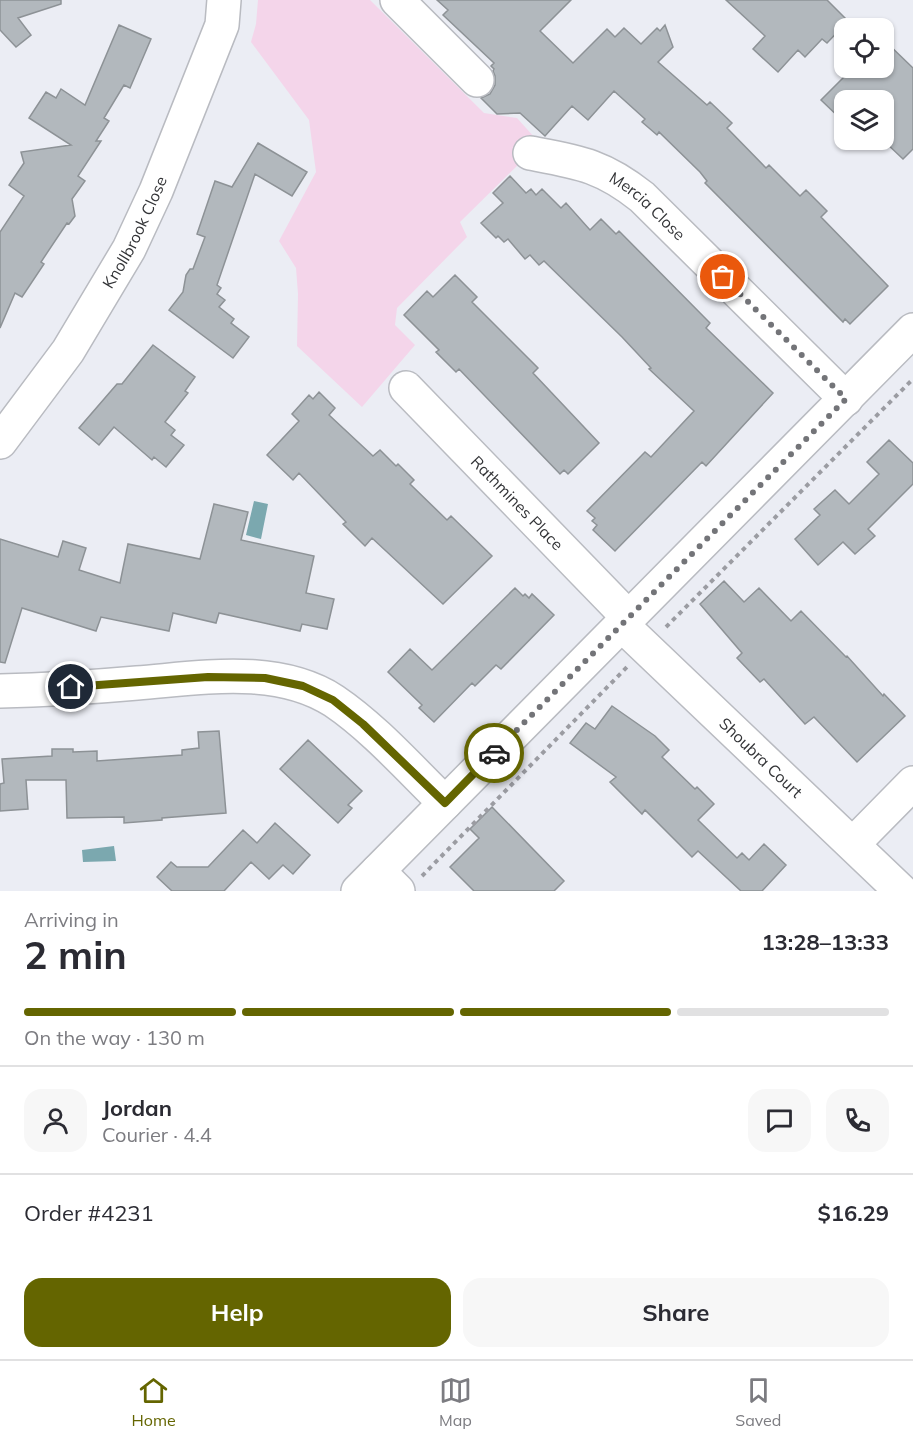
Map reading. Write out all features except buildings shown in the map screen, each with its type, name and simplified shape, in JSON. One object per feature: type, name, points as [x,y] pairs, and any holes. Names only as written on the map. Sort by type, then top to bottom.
[{"type":"street","name":"Knollbrook Close","points":[[0,442],[68,351],[129,249],[156,191],[222,24],[224,0]]},
{"type":"street","points":[[397,0],[477,80]]},
{"type":"street","name":"Mercia Close","points":[[530,153],[589,165],[625,183],[642,197],[846,399]]},
{"type":"street","points":[[378,884],[445,803],[913,330]]},
{"type":"street","name":"Rathmines Place","points":[[406,388],[625,621]]},
{"type":"street","name":"Shoubra Court","points":[[625,621],[901,891]]},
{"type":"street","points":[[0,691],[208,677],[265,678],[303,686],[333,700],[363,724],[445,803]]},
{"type":"street","points":[[853,844],[913,783]]},
{"type":"shaded area","points":[[258,0],[370,0],[484,113],[517,118],[535,138],[521,162],[460,222],[467,237],[397,308],[395,325],[415,345],[362,407],[297,346],[296,268],[279,241],[316,172],[309,120],[251,42],[256,24]]},
{"type":"water","points":[[254,501],[268,504],[261,539],[246,535]]},
{"type":"water","points":[[114,846],[116,861],[83,862],[82,850]]},
{"type":"way so far","points":[[494,753],[846,399],[723,277]]},
{"type":"route","points":[[71,687],[208,677],[265,678],[303,686],[333,700],[363,724],[445,803],[494,753]]}]
